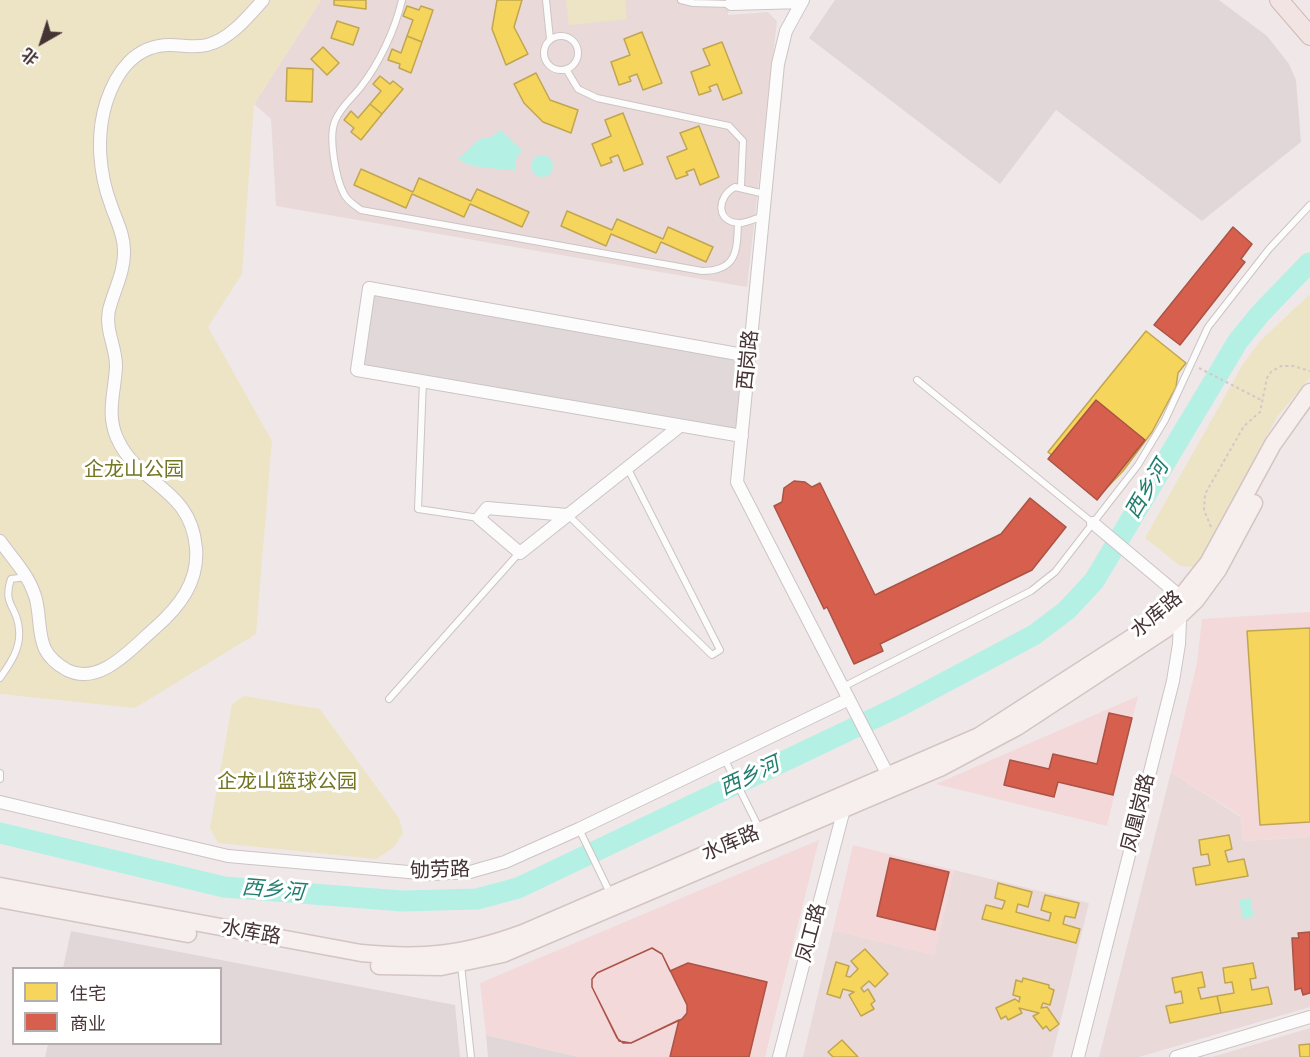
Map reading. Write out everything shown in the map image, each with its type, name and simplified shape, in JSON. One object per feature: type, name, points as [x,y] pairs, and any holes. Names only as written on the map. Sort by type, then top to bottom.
[{"type":"main road","points":[[1279,0],[1310,36]]},
{"type":"main road","name":"水库路","points":[[0,899],[379,966],[416,969],[527,944],[844,809],[979,736],[1131,638],[1159,618],[1181,597],[1208,563],[1273,444],[1310,392]]},
{"type":"main road","name":"水库路","points":[[0,886],[361,953],[461,958],[761,831],[891,782],[947,765],[1017,727],[1137,649],[1196,600],[1218,570],[1283,449],[1310,409]]},
{"type":"street","points":[[0,541],[27,577],[35,594],[45,649],[56,664],[73,673],[92,673],[110,666],[174,612],[187,594],[196,561],[193,528],[183,508],[168,490],[142,472],[124,452],[111,418],[110,400],[116,367],[108,319],[123,268],[124,250],[122,232],[105,188],[100,160],[100,132],[106,105],[116,79],[125,65],[137,54],[152,47],[207,45],[220,40],[263,0]]},
{"type":"street","points":[[731,2],[802,1]]},
{"type":"street","name":"西岗路","points":[[802,1],[786,31],[778,64],[737,482],[891,782]]},
{"type":"street","points":[[742,436],[357,370],[369,288],[750,356]]},
{"type":"street","points":[[567,515],[487,508],[479,518],[520,553],[680,426]]},
{"type":"street","points":[[1093,523],[1181,597]]},
{"type":"street","name":"凤凰岗路","points":[[1078,1057],[1173,681],[1179,644],[1181,597]]},
{"type":"street","name":"劬劳路","points":[[0,802],[228,856],[431,874],[470,872],[505,862],[579,829],[726,761],[849,699]]},
{"type":"street","name":"凤工路","points":[[779,1057],[844,809]]},
{"type":"street","points":[[1176,1057],[1310,1017]]},
{"type":"lane","points":[[402,0],[393,28],[379,57],[362,87],[341,110],[334,123],[332,142],[344,195],[362,210],[702,271],[713,271],[732,260],[737,249],[738,223]]},
{"type":"lane","points":[[546,0],[550,39],[543,51],[545,61],[557,70],[566,69],[578,57],[575,43],[566,36],[550,39]]},
{"type":"lane","points":[[681,0],[693,3],[731,2]]},
{"type":"lane","points":[[566,69],[578,89],[597,98],[729,126],[743,141],[741,186]]},
{"type":"lane","points":[[763,217],[738,223],[727,218],[721,206],[726,191],[741,186],[765,194]]},
{"type":"lane","points":[[843,687],[1043,584],[1138,465],[1165,420],[1216,316],[1281,234],[1310,204]]},
{"type":"lane","points":[[917,380],[1093,523]]},
{"type":"lane","points":[[423,381],[418,509],[479,518]]},
{"type":"lane","points":[[567,515],[712,655],[720,650],[627,467]]},
{"type":"lane","points":[[389,699],[520,553]]},
{"type":"lane","points":[[0,678],[19,644],[20,628],[6,594],[11,579],[27,577]]},
{"type":"lane","points":[[726,761],[761,831]]},
{"type":"lane","points":[[0,773],[0,778]]},
{"type":"lane","points":[[579,829],[611,895]]},
{"type":"lane","points":[[461,958],[471,1057]]},
{"type":"path","points":[[1213,530],[1204,510],[1205,494],[1240,433],[1260,412],[1267,378],[1271,372],[1281,366],[1293,366],[1310,371]]},
{"type":"path","points":[[1200,368],[1263,401]]},
{"type":"shaded area","points":[[321,0],[731,0],[728,15],[768,12],[777,21],[747,287],[276,206],[271,119],[254,104]]},
{"type":"shaded area","points":[[835,0],[1219,0],[1267,36],[1289,64],[1296,80],[1301,142],[1202,221],[1056,110],[1000,184],[809,38]]},
{"type":"shaded area","points":[[501,130],[522,150],[515,161],[516,171],[479,167],[458,159],[480,139],[491,137]]},
{"type":"shaded area","points":[[542,155],[550,158],[553,166],[550,174],[542,177],[534,174],[531,166],[534,158]]},
{"type":"shaded area","points":[[369,288],[749,356],[742,436],[357,370]]},
{"type":"shaded area","points":[[1310,612],[1310,837],[1243,841],[1241,816],[1171,772],[1197,663],[1202,619]]},
{"type":"shaded area","points":[[1138,696],[1107,826],[936,784]]},
{"type":"shaded area","points":[[1171,772],[1241,817],[1243,841],[1310,837],[1310,1007],[1139,1057],[1099,1057]]},
{"type":"shaded area","points":[[819,840],[765,1057],[578,1057],[486,1035],[480,983]]},
{"type":"shaded area","points":[[853,845],[954,870],[934,955],[833,930]]},
{"type":"shaded area","points":[[954,870],[1089,903],[1052,1057],[803,1057],[833,930],[934,955]]},
{"type":"shaded area","points":[[1250,898],[1254,917],[1243,919],[1239,900]]},
{"type":"shaded area","points":[[71,931],[455,1005],[460,1057],[45,1057],[48,1045],[222,1045],[222,967],[63,967]]},
{"type":"shaded area","points":[[1310,1028],[1310,1057],[1212,1057]]},
{"type":"shaded area","points":[[486,1035],[578,1057],[488,1057]]},
{"type":"green space","name":"企龙山公园","points":[[0,0],[321,0],[254,104],[242,274],[208,327],[272,441],[256,634],[135,708],[0,694]]},
{"type":"green space","points":[[566,0],[625,0],[627,19],[569,25]]},
{"type":"green space","points":[[1310,294],[1310,378],[1277,417],[1200,562],[1195,567],[1180,566],[1145,538],[1243,364],[1260,341]]},
{"type":"green space","name":"企龙山篮球公园","points":[[244,696],[320,709],[399,818],[403,833],[394,847],[376,859],[218,843],[210,828],[232,704]]},
{"type":"building: 住宅","points":[[334,0],[366,0],[366,9],[334,5]]},
{"type":"building: 住宅","points":[[497,0],[522,0],[514,27],[528,54],[506,65],[492,29]]},
{"type":"building: 住宅","points":[[407,6],[419,10],[421,6],[433,10],[422,42],[407,36],[413,20],[403,16]]},
{"type":"building: 住宅","points":[[337,21],[359,28],[353,45],[331,38]]},
{"type":"building: 住宅","points":[[642,32],[662,83],[643,90],[637,74],[629,77],[631,81],[619,85],[611,62],[630,55],[624,39]]},
{"type":"building: 住宅","points":[[407,36],[422,42],[411,73],[399,68],[400,64],[388,60],[392,49],[401,53]]},
{"type":"building: 住宅","points":[[722,42],[742,93],[723,100],[717,84],[709,87],[711,91],[699,95],[691,72],[710,65],[703,49]]},
{"type":"building: 住宅","points":[[323,47],[339,63],[327,75],[311,59]]},
{"type":"building: 住宅","points":[[287,68],[313,69],[312,102],[286,101]]},
{"type":"building: 住宅","points":[[536,73],[550,100],[578,110],[571,133],[543,122],[524,103],[514,84]]},
{"type":"building: 住宅","points":[[380,76],[390,84],[393,81],[403,89],[382,114],[370,104],[381,91],[373,84]]},
{"type":"building: 住宅","points":[[370,104],[382,114],[361,140],[351,132],[354,128],[344,120],[351,111],[358,118]]},
{"type":"building: 住宅","points":[[623,113],[643,164],[624,171],[618,155],[610,158],[612,162],[601,166],[592,144],[611,136],[605,120]]},
{"type":"building: 住宅","points":[[699,126],[719,177],[700,185],[694,169],[686,172],[688,175],[676,179],[667,157],[687,149],[680,133]]},
{"type":"building: 住宅","points":[[361,169],[413,192],[419,178],[471,201],[477,189],[529,212],[522,227],[470,204],[464,217],[412,194],[406,208],[354,185]]},
{"type":"building: 住宅","points":[[567,211],[612,230],[617,219],[663,239],[668,227],[713,247],[706,262],[661,242],[656,253],[611,234],[606,246],[561,226]]},
{"type":"building: 住宅","points":[[1146,331],[1186,363],[1178,373],[1176,387],[1152,432],[1123,471],[1100,495],[1048,452]]},
{"type":"building: 住宅","points":[[1310,628],[1310,822],[1260,825],[1247,631]]},
{"type":"building: 住宅","points":[[1229,835],[1232,849],[1225,851],[1228,862],[1244,859],[1248,876],[1196,885],[1193,868],[1210,865],[1208,854],[1201,855],[1199,840]]},
{"type":"building: 住宅","points":[[998,883],[1032,892],[1028,907],[1018,904],[1016,912],[1049,921],[1051,913],[1041,910],[1045,895],[1079,903],[1075,918],[1065,916],[1063,924],[1080,929],[1076,943],[982,919],[986,905],[1002,909],[1005,901],[995,898]]},
{"type":"building: 住宅","points":[[865,949],[888,974],[875,987],[869,981],[861,988],[864,992],[868,989],[875,1001],[871,1004],[874,1009],[861,1016],[849,995],[854,992],[843,989],[840,998],[827,994],[836,962],[849,966],[846,976],[850,977],[858,969],[851,961]]},
{"type":"building: 住宅","points":[[1253,963],[1256,978],[1250,979],[1252,990],[1268,987],[1272,1004],[1221,1013],[1217,996],[1234,993],[1232,982],[1225,983],[1223,968]]},
{"type":"building: 住宅","points":[[1202,972],[1205,987],[1198,988],[1201,999],[1217,996],[1221,1013],[1170,1023],[1166,1006],[1183,1003],[1181,991],[1175,993],[1172,978]]},
{"type":"building: 住宅","points":[[1023,978],[1049,985],[1049,988],[1054,990],[1050,1005],[1043,1003],[1041,1008],[1047,1007],[1059,1024],[1050,1031],[1046,1026],[1043,1029],[1033,1016],[1039,1013],[1019,1008],[1022,1013],[1008,1020],[1006,1016],[1001,1019],[996,1008],[1015,999],[1019,1002],[1020,997],[1013,995],[1016,980],[1022,982]]},
{"type":"building: 住宅","points":[[842,1040],[858,1057],[833,1057],[828,1052]]},
{"type":"building: 住宅","points":[[1310,1044],[1310,1057],[1300,1057],[1299,1045]]},
{"type":"building: 商业","points":[[1233,227],[1252,244],[1241,259],[1245,262],[1180,345],[1154,325]]},
{"type":"building: 商业","points":[[1096,400],[1145,440],[1097,500],[1048,459]]},
{"type":"building: 商业","points":[[794,481],[805,482],[812,487],[820,483],[875,595],[1001,534],[1030,498],[1066,527],[1032,570],[880,644],[883,651],[854,664],[827,607],[824,609],[774,506],[782,502],[784,488]]},
{"type":"building: 商业","points":[[1109,713],[1132,718],[1113,795],[1058,782],[1054,797],[1004,785],[1010,760],[1049,769],[1053,754],[1097,764]]},
{"type":"building: 商业","points":[[890,858],[949,872],[935,930],[877,916]]},
{"type":"building: 商业","points":[[1310,932],[1310,993],[1303,995],[1301,988],[1295,990],[1292,938],[1299,938],[1298,933]]},
{"type":"building: 商业","points":[[652,948],[662,954],[670,971],[688,963],[767,982],[749,1057],[670,1057],[679,1020],[631,1043],[619,1041],[592,987],[592,979],[597,973]]},
{"type":"building: 商业","points":[[652,948],[662,954],[687,1005],[687,1013],[682,1019],[631,1043],[623,1043],[617,1038],[592,987],[592,979],[597,973]]},
{"type":"waterway","name":"西乡河","points":[[0,833],[224,887],[402,901],[477,899],[518,888],[900,706],[1034,635],[1067,610],[1094,581],[1238,341],[1260,314],[1309,263]]}]
